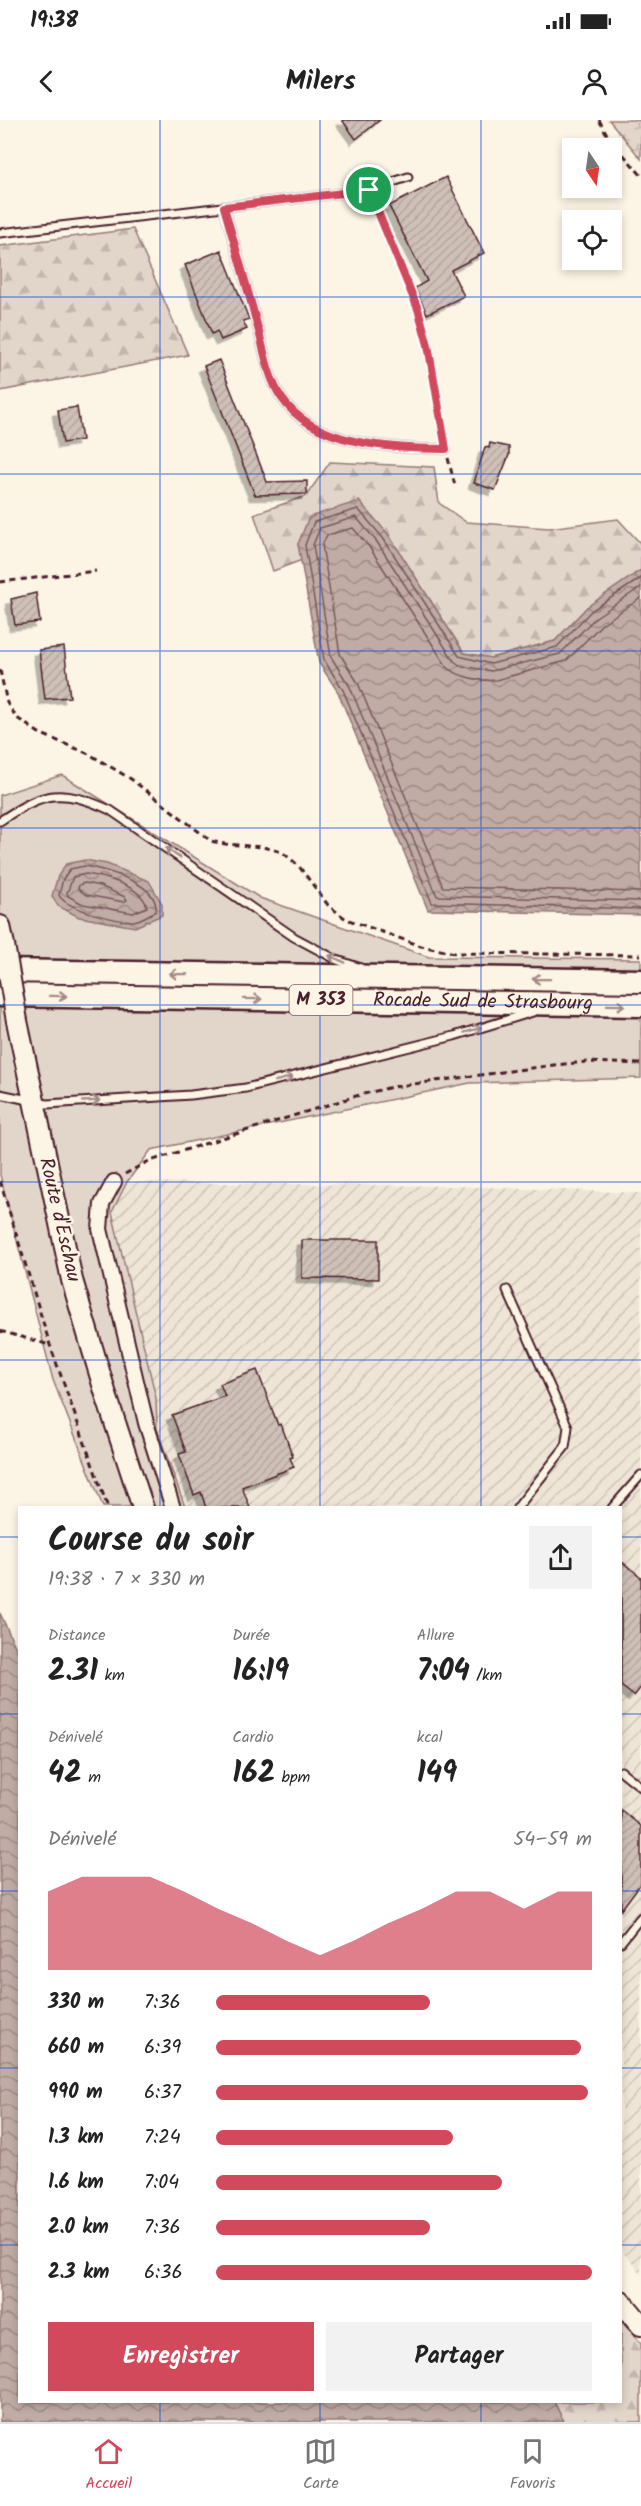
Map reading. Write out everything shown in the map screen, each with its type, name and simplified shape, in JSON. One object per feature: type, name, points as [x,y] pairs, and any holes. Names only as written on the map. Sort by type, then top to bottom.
[{"type":"highway","name":"Rocade Sud de Strasbourg","points":[[0,971],[641,981]]},
{"type":"highway","name":"Rocade Sud de Strasbourg","points":[[0,995],[641,1005]]},
{"type":"main road","name":"Route d'Eschau","points":[[2,935],[33,1101],[72,1280],[142,1506]]},
{"type":"main road","points":[[622,2302],[641,2325]]},
{"type":"street","name":"Route d'Eschau","points":[[114,1182],[102,1204],[100,1229],[146,1423],[172,1506]]},
{"type":"lane","points":[[0,233],[369,190],[408,177]]},
{"type":"lane","points":[[224,207],[266,362],[286,403],[300,417],[342,437],[378,446],[446,449]]},
{"type":"lane","points":[[0,820],[43,796],[66,794],[87,800],[110,810],[294,937],[337,960],[364,969],[414,978]]},
{"type":"lane","points":[[0,1094],[47,1104],[191,1095],[246,1088],[454,1036],[565,1004]]},
{"type":"lane","points":[[507,1290],[568,1427],[565,1447],[519,1506]]},
{"type":"lane","points":[[614,1506],[641,1475]]},
{"type":"lane","points":[[622,1773],[641,1787]]},
{"type":"lane","points":[[622,1941],[641,1917]]},
{"type":"path","points":[[599,120],[609,138],[641,175]]},
{"type":"path","points":[[369,190],[418,309],[428,345],[446,449],[455,486]]},
{"type":"path","points":[[0,582],[96,571]]},
{"type":"path","points":[[0,670],[7,703],[17,718],[39,733],[89,754],[131,779],[212,841],[262,847],[282,852],[298,865],[328,905],[346,919],[421,946],[455,953],[641,955]]},
{"type":"path","points":[[114,1182],[147,1162],[383,1089],[554,1065],[587,1062],[641,1064]]},
{"type":"path","points":[[0,1181],[50,1345],[107,1506]]},
{"type":"path","points":[[0,1331],[50,1345]]},
{"type":"shaded area","points":[[127,1182],[454,1186],[641,1193],[641,2274],[622,2251],[622,1506],[185,1506],[157,1429],[156,1398],[112,1211]]},
{"type":"green space","points":[[609,120],[639,120],[641,123],[641,159]]},
{"type":"green space","points":[[133,229],[188,355],[0,391],[0,246]]},
{"type":"green space","points":[[330,462],[434,467],[439,503],[466,522],[549,528],[618,519],[641,544],[641,570],[587,607],[555,641],[490,658],[464,653],[388,534],[298,544],[302,560],[273,571],[254,514],[306,496]]},
{"type":"green space","points":[[62,775],[260,898],[429,957],[641,959],[641,1078],[470,1083],[151,1150],[127,1182],[112,1212],[156,1398],[157,1429],[185,1506],[103,1506],[53,1380],[0,1175],[0,795]]},
{"type":"green space","points":[[622,2321],[641,2343],[641,2422],[564,2422],[554,2403],[622,2403]]},
{"type":"water","points":[[359,501],[388,534],[464,653],[491,658],[555,641],[587,607],[641,570],[641,915],[428,910],[338,692],[319,663],[298,544],[309,517]]},
{"type":"water","points":[[85,860],[107,864],[149,881],[162,904],[162,915],[135,927],[79,917],[58,906],[52,896],[58,876],[66,864]]},
{"type":"water","points":[[0,1613],[18,1653],[18,2403],[554,2403],[564,2422],[0,2422]]},
{"type":"building","points":[[342,120],[380,120],[356,139]]},
{"type":"building","points":[[446,177],[484,253],[451,270],[464,296],[427,314],[415,288],[427,281],[389,206]]},
{"type":"building","points":[[221,250],[249,319],[243,321],[247,329],[221,340],[217,331],[212,334],[185,265]]},
{"type":"building","points":[[219,360],[267,482],[307,481],[307,494],[255,495],[204,366]]},
{"type":"building","points":[[77,407],[82,440],[63,443],[58,410]]},
{"type":"building","points":[[490,443],[509,447],[509,455],[495,490],[474,483],[485,447],[489,448]]},
{"type":"building","points":[[36,593],[40,622],[15,625],[11,599]]},
{"type":"building","points":[[64,647],[70,697],[45,699],[39,650]]},
{"type":"building","points":[[302,1240],[378,1240],[378,1279],[302,1278]]},
{"type":"building","points":[[257,1370],[293,1457],[290,1458],[294,1467],[242,1487],[249,1506],[205,1506],[201,1492],[194,1495],[179,1454],[186,1452],[172,1415],[225,1396],[220,1384]]},
{"type":"building","points":[[622,1562],[641,1577],[641,1687],[634,1696],[622,1687]]},
{"type":"building","points":[[622,1811],[641,1826],[641,1883],[622,1909]]},
{"type":"route","points":[[369,190],[418,309],[428,345],[446,449],[378,446],[342,437],[319,428],[300,417],[282,398],[266,362],[224,207],[369,190]]}]
